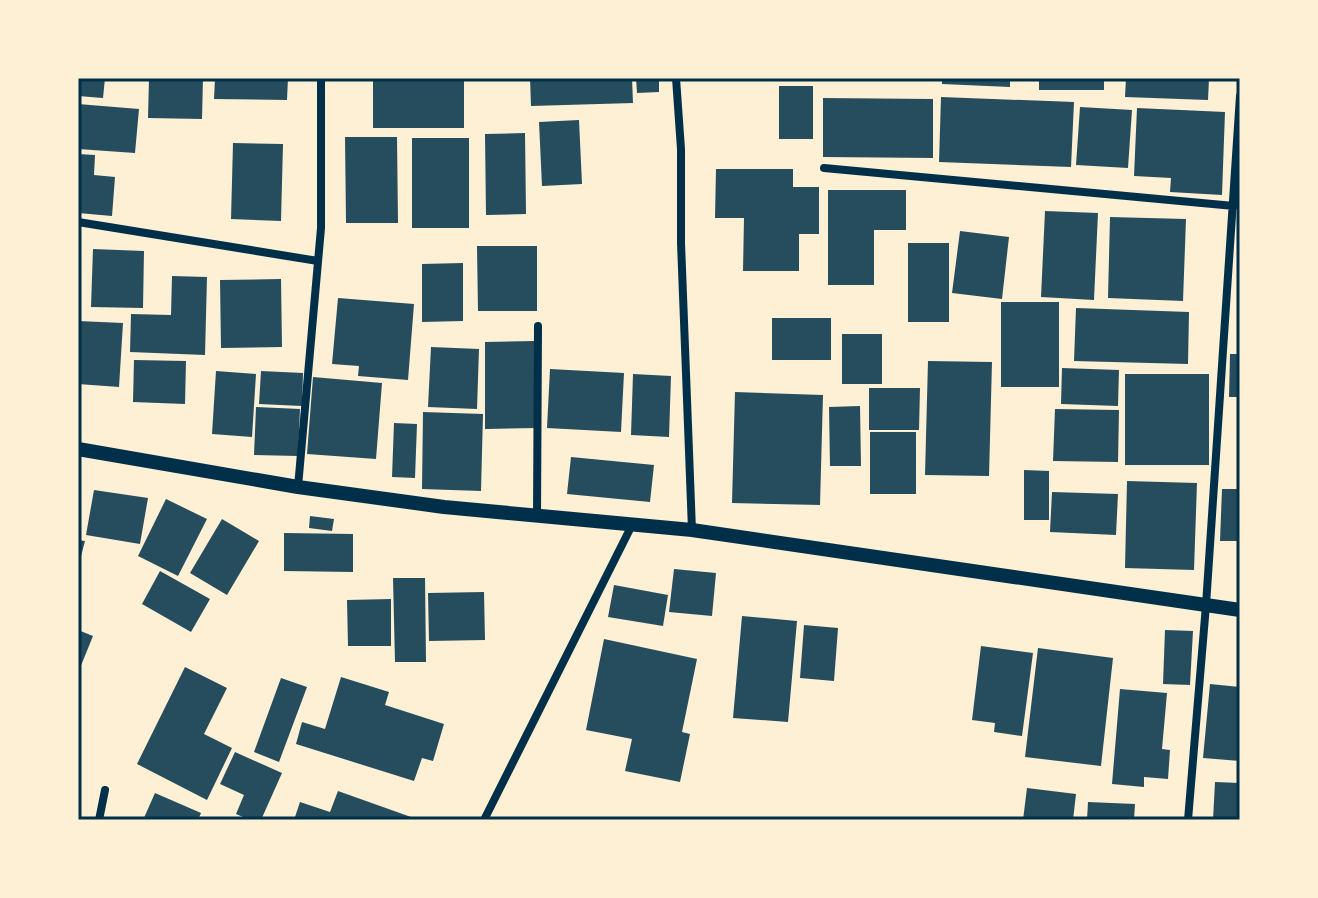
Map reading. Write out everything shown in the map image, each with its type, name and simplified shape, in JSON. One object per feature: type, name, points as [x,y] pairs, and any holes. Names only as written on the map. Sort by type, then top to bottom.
[{"type":"street","points":[[298,487],[318,261],[321,78]]},
{"type":"street","points":[[676,78],[681,149],[681,243],[692,530]]},
{"type":"street","points":[[1188,820],[1206,605],[1240,96]]},
{"type":"street","points":[[824,168],[1234,206]]},
{"type":"street","points":[[78,222],[318,261]]},
{"type":"street","points":[[537,516],[538,326]]},
{"type":"street","points":[[78,449],[298,487],[537,516],[692,530],[1240,610]]},
{"type":"street","points":[[484,820],[632,525]]},
{"type":"street","points":[[99,820],[105,790]]},
{"type":"building","points":[[78,78],[105,78],[103,98],[78,96]]},
{"type":"building","points":[[149,78],[203,78],[202,119],[148,118]]},
{"type":"building","points":[[215,78],[288,78],[287,100],[214,99]]},
{"type":"building","points":[[373,78],[464,78],[464,128],[373,128]]},
{"type":"building","points":[[530,78],[632,78],[633,103],[531,106]]},
{"type":"building","points":[[636,78],[659,78],[659,92],[637,93]]},
{"type":"building","points":[[942,78],[1010,78],[1010,87],[942,84]]},
{"type":"building","points":[[1039,78],[1104,78],[1104,90],[1039,90]]},
{"type":"building","points":[[1126,78],[1209,78],[1208,100],[1125,97]]},
{"type":"building","points":[[779,86],[813,86],[813,139],[779,139]]},
{"type":"building","points":[[941,97],[1074,102],[1071,167],[939,162]]},
{"type":"building","points":[[823,98],[933,99],[933,158],[823,157]]},
{"type":"building","points":[[78,104],[139,109],[135,153],[78,149]]},
{"type":"building","points":[[1080,107],[1132,110],[1128,168],[1076,165]]},
{"type":"building","points":[[1137,108],[1225,112],[1222,195],[1170,192],[1171,178],[1134,176]]},
{"type":"building","points":[[579,120],[582,184],[542,186],[539,122]]},
{"type":"building","points":[[525,133],[526,214],[486,215],[485,134]]},
{"type":"building","points":[[345,137],[397,137],[398,223],[346,223]]},
{"type":"building","points":[[412,138],[469,138],[469,228],[412,228]]},
{"type":"building","points":[[233,143],[283,144],[281,221],[231,219]]},
{"type":"building","points":[[78,154],[95,155],[94,175],[115,177],[112,216],[78,213]]},
{"type":"building","points":[[716,169],[793,169],[793,187],[819,187],[819,234],[799,234],[799,271],[743,271],[744,218],[715,218]]},
{"type":"building","points":[[828,190],[906,190],[906,230],[874,230],[874,285],[828,285]]},
{"type":"building","points":[[1045,211],[1098,213],[1094,300],[1041,297]]},
{"type":"building","points":[[1110,217],[1186,219],[1183,301],[1108,298]]},
{"type":"building","points":[[960,231],[1009,237],[1002,299],[952,293]]},
{"type":"building","points":[[908,243],[949,243],[949,322],[908,322]]},
{"type":"building","points":[[477,246],[537,246],[537,311],[478,311]]},
{"type":"building","points":[[93,249],[144,251],[143,308],[91,307]]},
{"type":"building","points":[[463,263],[463,321],[422,322],[422,264]]},
{"type":"building","points":[[172,276],[207,277],[205,355],[130,352],[131,314],[171,315]]},
{"type":"building","points":[[281,279],[282,347],[221,348],[220,280]]},
{"type":"building","points":[[338,298],[414,304],[408,380],[358,376],[359,366],[332,364]]},
{"type":"building","points":[[1001,302],[1059,302],[1059,387],[1001,387]]},
{"type":"building","points":[[1076,308],[1189,312],[1188,364],[1074,361]]},
{"type":"building","points":[[772,318],[831,318],[831,360],[772,360]]},
{"type":"building","points":[[78,321],[123,323],[119,387],[78,384]]},
{"type":"building","points":[[842,334],[882,334],[882,384],[842,384]]},
{"type":"building","points":[[535,341],[536,428],[485,429],[485,342]]},
{"type":"building","points":[[431,347],[479,349],[477,409],[428,407]]},
{"type":"building","points":[[1230,354],[1240,354],[1240,397],[1229,397]]},
{"type":"building","points":[[134,360],[186,361],[185,404],[133,402]]},
{"type":"building","points":[[928,361],[992,362],[989,476],[925,475]]},
{"type":"building","points":[[1062,368],[1119,370],[1118,406],[1061,404]]},
{"type":"building","points":[[550,369],[624,373],[621,432],[547,428]]},
{"type":"building","points":[[216,371],[256,374],[252,437],[212,434]]},
{"type":"building","points":[[261,371],[303,373],[302,406],[259,404]]},
{"type":"building","points":[[633,374],[671,376],[669,437],[631,435]]},
{"type":"building","points":[[1125,374],[1209,374],[1209,465],[1125,465]]},
{"type":"building","points":[[313,377],[382,383],[376,459],[307,454]]},
{"type":"building","points":[[869,388],[920,388],[919,430],[869,430]]},
{"type":"building","points":[[735,392],[823,395],[820,505],[732,503]]},
{"type":"building","points":[[860,406],[861,466],[830,466],[829,407]]},
{"type":"building","points":[[256,407],[300,409],[298,456],[254,455]]},
{"type":"building","points":[[1055,409],[1119,410],[1118,462],[1053,461]]},
{"type":"building","points":[[423,412],[483,414],[481,491],[422,489]]},
{"type":"building","points":[[394,423],[417,424],[415,478],[392,477]]},
{"type":"building","points":[[870,432],[916,432],[916,494],[870,494]]},
{"type":"building","points":[[571,457],[654,465],[650,502],[567,494]]},
{"type":"building","points":[[1024,470],[1049,471],[1049,520],[1024,520]]},
{"type":"building","points":[[1127,481],[1197,483],[1194,570],[1125,568]]},
{"type":"building","points":[[1222,489],[1240,489],[1240,541],[1220,541]]},
{"type":"building","points":[[94,490],[148,498],[140,544],[86,535]]},
{"type":"building","points":[[1052,492],[1118,494],[1116,535],[1050,532]]},
{"type":"building","points":[[166,499],[207,519],[178,576],[138,556]]},
{"type":"building","points":[[310,516],[334,519],[332,531],[309,528]]},
{"type":"building","points":[[222,519],[259,541],[227,595],[190,573]]},
{"type":"building","points":[[284,533],[353,534],[353,572],[284,571]]},
{"type":"building","points":[[78,540],[85,541],[79,564],[78,564]]},
{"type":"building","points":[[674,569],[716,573],[712,616],[669,612]]},
{"type":"building","points":[[160,571],[210,599],[191,632],[142,604]]},
{"type":"building","points":[[393,578],[425,578],[426,662],[395,662]]},
{"type":"building","points":[[614,585],[668,595],[663,626],[608,617]]},
{"type":"building","points":[[484,592],[485,640],[429,641],[428,593]]},
{"type":"building","points":[[391,599],[391,646],[348,646],[347,600]]},
{"type":"building","points":[[742,616],[797,621],[788,722],[733,718]]},
{"type":"building","points":[[804,625],[838,628],[834,681],[800,678]]},
{"type":"building","points":[[78,630],[93,636],[78,673]]},
{"type":"building","points":[[1165,630],[1193,631],[1190,685],[1163,684]]},
{"type":"building","points":[[604,639],[697,659],[682,732],[690,734],[680,782],[625,771],[632,739],[586,730]]},
{"type":"building","points":[[981,646],[1033,653],[1022,736],[994,732],[995,723],[972,720]]},
{"type":"building","points":[[1038,648],[1113,658],[1101,766],[1025,757]]},
{"type":"building","points":[[185,667],[227,688],[204,734],[232,748],[207,800],[137,764]]},
{"type":"building","points":[[341,677],[389,692],[385,705],[444,724],[433,761],[422,758],[414,781],[296,744],[302,722],[325,729]]},
{"type":"building","points":[[281,678],[307,687],[279,762],[254,752]]},
{"type":"building","points":[[1210,684],[1240,687],[1240,761],[1203,758]]},
{"type":"building","points":[[1120,689],[1167,693],[1162,749],[1170,750],[1168,779],[1144,777],[1144,787],[1112,784]]},
{"type":"building","points":[[235,752],[282,773],[261,820],[250,820],[236,814],[244,795],[220,784]]},
{"type":"building","points":[[1215,782],[1240,783],[1240,820],[1213,820]]},
{"type":"building","points":[[1027,788],[1076,794],[1073,820],[1023,820]]},
{"type":"building","points":[[338,791],[411,817],[410,820],[294,820],[300,802],[330,812]]},
{"type":"building","points":[[155,793],[201,813],[198,820],[143,820]]},
{"type":"building","points":[[1088,802],[1135,804],[1134,820],[1087,820]]}]
